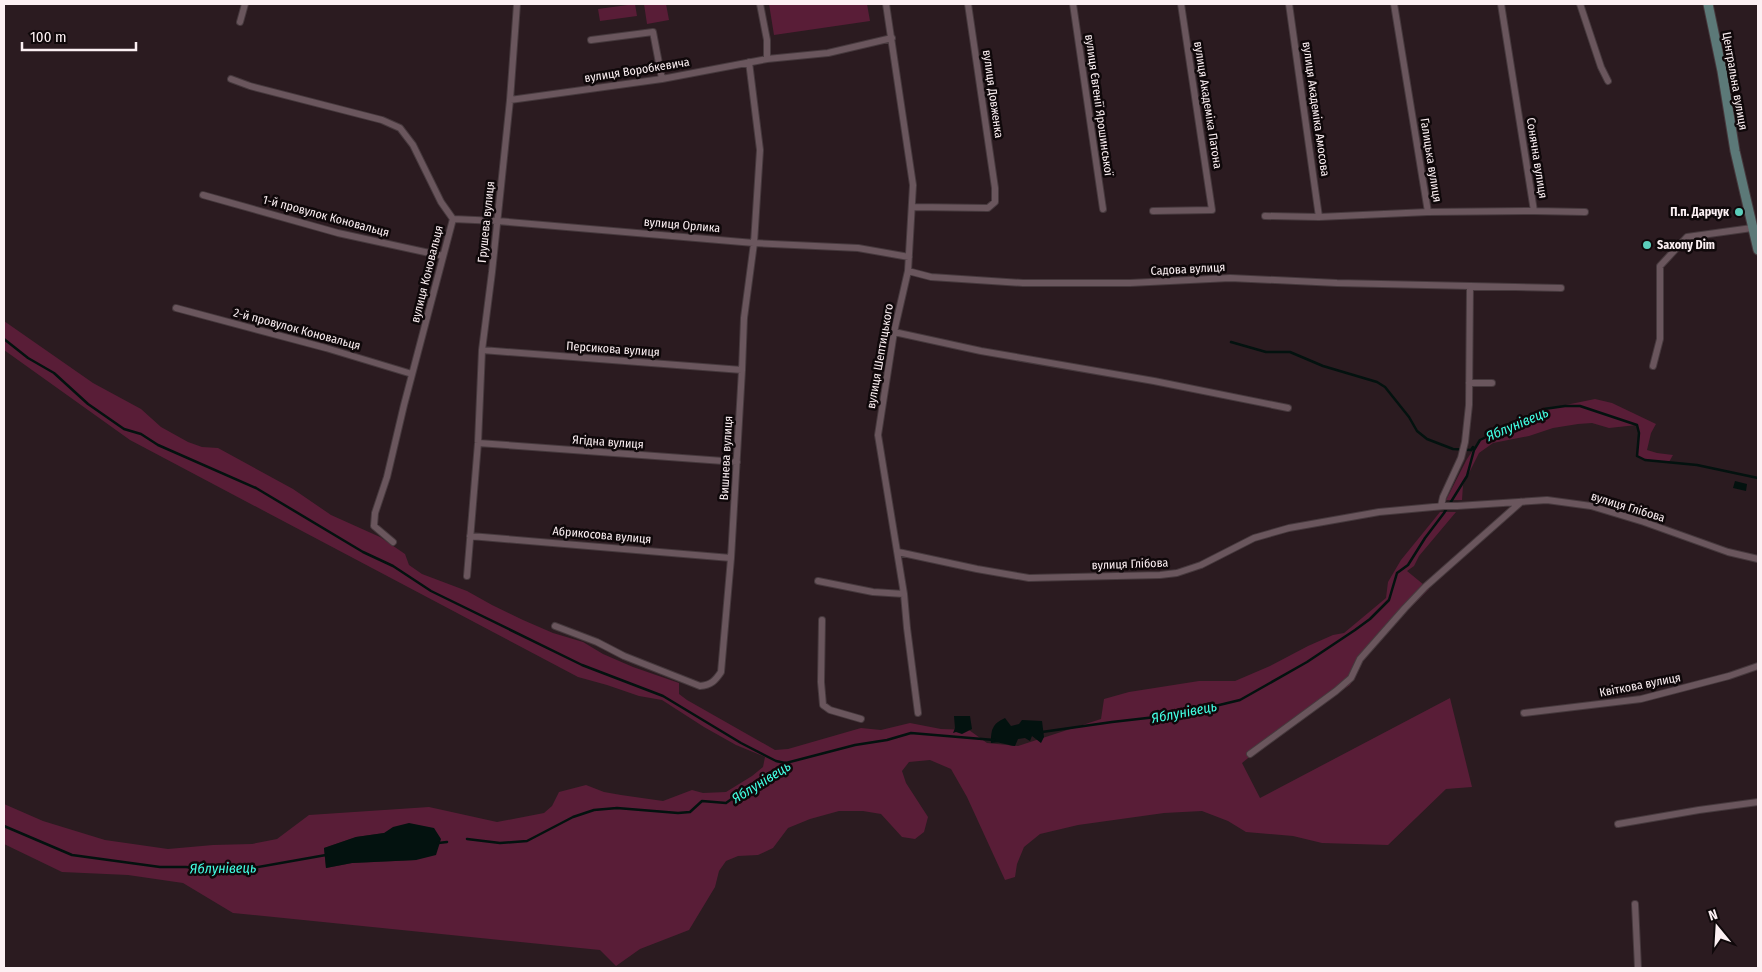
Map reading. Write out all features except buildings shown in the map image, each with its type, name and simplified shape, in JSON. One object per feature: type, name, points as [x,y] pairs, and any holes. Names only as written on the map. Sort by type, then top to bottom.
[{"type":"main road","name":"Центральна вулиця","points":[[1708,4],[1722,71],[1735,151],[1758,250]]},
{"type":"street","points":[[240,22],[245,4]]},
{"type":"street","name":"Грушева вулиця","points":[[467,576],[478,443],[482,350],[510,100],[517,4]]},
{"type":"street","points":[[760,4],[767,40],[767,59]]},
{"type":"street","name":"вулиця Шептицького","points":[[886,4],[913,185],[913,207],[908,272],[894,332],[878,435],[898,552],[918,713]]},
{"type":"street","name":"вулиця Довженка","points":[[913,207],[988,208],[995,202],[995,188],[968,4]]},
{"type":"street","name":"вулиця Євгенії Ярошинської","points":[[1073,4],[1103,209]]},
{"type":"street","name":"вулиця Академіка Патона","points":[[1153,211],[1212,210],[1181,4]]},
{"type":"street","name":"вулиця Академіка Амосова","points":[[1289,4],[1319,217]]},
{"type":"street","name":"Галицька вулиця","points":[[1265,216],[1319,217],[1420,214],[1428,212],[1394,4]]},
{"type":"street","name":"Сонячна вулиця","points":[[1428,212],[1534,211],[1501,4]]},
{"type":"street","points":[[1580,4],[1601,67],[1608,81]]},
{"type":"street","points":[[590,40],[653,32],[662,79]]},
{"type":"street","name":"вулиця Воробкевича","points":[[510,100],[662,79],[767,59],[828,53],[892,38]]},
{"type":"street","name":"Вишнева вулиця","points":[[556,626],[597,642],[624,656],[700,686],[709,685],[716,680],[721,672],[731,558],[744,318],[754,243],[760,150],[749,62]]},
{"type":"street","name":"вулиця Коновальця","points":[[231,79],[250,86],[382,120],[400,128],[414,145],[441,202],[453,219],[387,477],[375,513],[374,526],[393,542]]},
{"type":"street","name":"1-й провулок Коновальця","points":[[203,195],[338,233],[444,256]]},
{"type":"street","points":[[1534,211],[1585,212]]},
{"type":"street","name":"вулиця Орлика","points":[[453,219],[497,221],[754,243],[858,248],[909,257]]},
{"type":"street","points":[[1653,366],[1660,340],[1660,266],[1687,237],[1752,228]]},
{"type":"street","name":"Садова вулиця","points":[[908,272],[931,277],[1023,283],[1130,283],[1230,278],[1337,283],[1561,288]]},
{"type":"street","points":[[1442,506],[1443,497],[1461,458],[1465,442],[1469,383],[1470,286]]},
{"type":"street","name":"2-й провулок Коновальця","points":[[176,308],[326,348],[412,374]]},
{"type":"street","points":[[894,332],[981,351],[1154,381],[1288,408]]},
{"type":"street","name":"Персикова вулиця","points":[[482,350],[742,370]]},
{"type":"street","points":[[1469,383],[1492,383]]},
{"type":"street","name":"Ягідна вулиця","points":[[478,443],[737,462]]},
{"type":"street","name":"вулиця Глібова","points":[[898,552],[1029,578],[1160,575],[1177,573],[1201,565],[1254,538],[1288,528],[1379,512],[1547,500],[1591,506],[1644,522],[1728,552],[1758,559]]},
{"type":"street","points":[[1250,754],[1336,692],[1351,678],[1360,659],[1425,587],[1522,501]]},
{"type":"street","name":"Абрикосова вулиця","points":[[470,536],[731,558]]},
{"type":"street","points":[[818,581],[873,592],[904,594]]},
{"type":"street","points":[[822,620],[821,682],[824,705],[830,710],[861,720]]},
{"type":"street","name":"Квіткова вулиця","points":[[1524,713],[1641,699],[1729,676],[1758,666]]},
{"type":"street","points":[[1618,824],[1758,802]]},
{"type":"street","points":[[1635,904],[1638,968]]},
{"type":"shaded area","points":[[635,4],[637,16],[600,21],[598,9]]},
{"type":"shaded area","points":[[644,4],[666,4],[669,20],[647,24]]},
{"type":"shaded area","points":[[769,4],[867,4],[870,21],[774,35]]},
{"type":"shaded area","points":[[4,321],[93,383],[141,409],[161,427],[188,442],[202,447],[218,448],[293,489],[331,515],[380,537],[405,554],[409,565],[422,574],[467,591],[492,605],[553,633],[583,642],[603,654],[633,667],[679,683],[679,694],[687,700],[775,750],[788,749],[861,728],[881,730],[910,723],[941,729],[969,730],[987,743],[1018,746],[1101,719],[1104,699],[1129,692],[1199,681],[1235,681],[1270,666],[1308,646],[1333,635],[1344,633],[1386,598],[1388,582],[1401,560],[1440,512],[1456,512],[1419,556],[1414,566],[1407,571],[1429,589],[1363,659],[1350,685],[1276,735],[1242,763],[1260,798],[1450,698],[1472,787],[1446,789],[1388,845],[1322,843],[1293,836],[1246,832],[1228,821],[1202,811],[1164,813],[1078,825],[1040,834],[1024,847],[1017,864],[1015,877],[1005,880],[967,797],[951,769],[930,760],[909,762],[902,771],[906,783],[928,817],[924,832],[915,839],[902,837],[881,814],[863,811],[839,811],[810,819],[788,828],[773,848],[758,855],[738,856],[726,861],[719,871],[715,887],[689,930],[640,949],[616,966],[600,950],[233,913],[183,883],[128,875],[62,872],[4,844],[4,804],[43,821],[105,840],[168,849],[252,844],[277,839],[309,815],[429,807],[497,822],[544,813],[552,806],[559,792],[586,785],[604,792],[663,801],[692,790],[703,793],[726,792],[763,767],[765,757],[736,745],[662,700],[639,696],[578,677],[130,440],[4,350]],"holes":[[[384,833],[417,860],[352,863],[326,868],[324,848],[356,837]]]},
{"type":"shaded area","points":[[1595,399],[1612,403],[1656,424],[1651,433],[1647,450],[1673,455],[1669,462],[1645,460],[1637,456],[1639,434],[1637,425],[1609,428],[1592,423],[1553,428],[1529,436],[1493,443],[1479,453],[1463,485],[1462,500],[1446,500],[1467,459],[1480,440],[1498,429],[1546,409]]},
{"type":"shaded area","points":[[1735,481],[1747,484],[1746,491],[1733,488]]},
{"type":"shaded area","points":[[954,716],[970,716],[972,729],[962,734],[953,733],[955,728]]},
{"type":"shaded area","points":[[1005,718],[1011,726],[1019,724],[1022,720],[1042,721],[1044,737],[1041,743],[1032,736],[1030,741],[1025,738],[1018,739],[1015,746],[991,743],[993,728]]},
{"type":"shaded area","points":[[409,823],[434,828],[441,839],[436,855],[416,860],[352,863],[326,868],[324,848],[356,837],[384,833],[393,827]]},
{"type":"waterway","points":[[4,339],[28,358],[54,373],[88,404],[124,429],[141,434],[158,445],[256,488],[363,552],[393,566],[431,591],[582,665],[663,696],[741,743],[776,761],[785,763]]},
{"type":"waterway","points":[[1231,342],[1266,352],[1290,352],[1323,366],[1377,382],[1385,387],[1409,417],[1417,431],[1427,439],[1453,449],[1471,450],[1473,447]]},
{"type":"waterway","name":"Яблунівець","points":[[1042,732],[1182,714],[1240,700],[1307,662],[1370,619],[1389,600],[1397,573],[1408,565],[1467,476],[1474,450],[1480,440],[1544,409],[1580,406],[1637,425],[1639,433],[1637,456],[1645,460],[1697,465],[1758,478]]},
{"type":"waterway","name":"Яблунівець","points":[[467,839],[500,843],[527,841],[573,817],[594,810],[617,808],[678,813],[690,812],[702,801],[726,803],[786,763],[911,733],[994,740]]},
{"type":"waterway","name":"Яблунівець","points":[[4,826],[72,855],[160,867],[241,870],[326,855]]},
{"type":"waterway","name":"Яблунівець","points":[[438,843],[447,842]]},
{"type":"place","name":"П.п. Дарчук","points":[[1739,212]]},
{"type":"place","name":"Saxony Dim","points":[[1647,245]]}]
